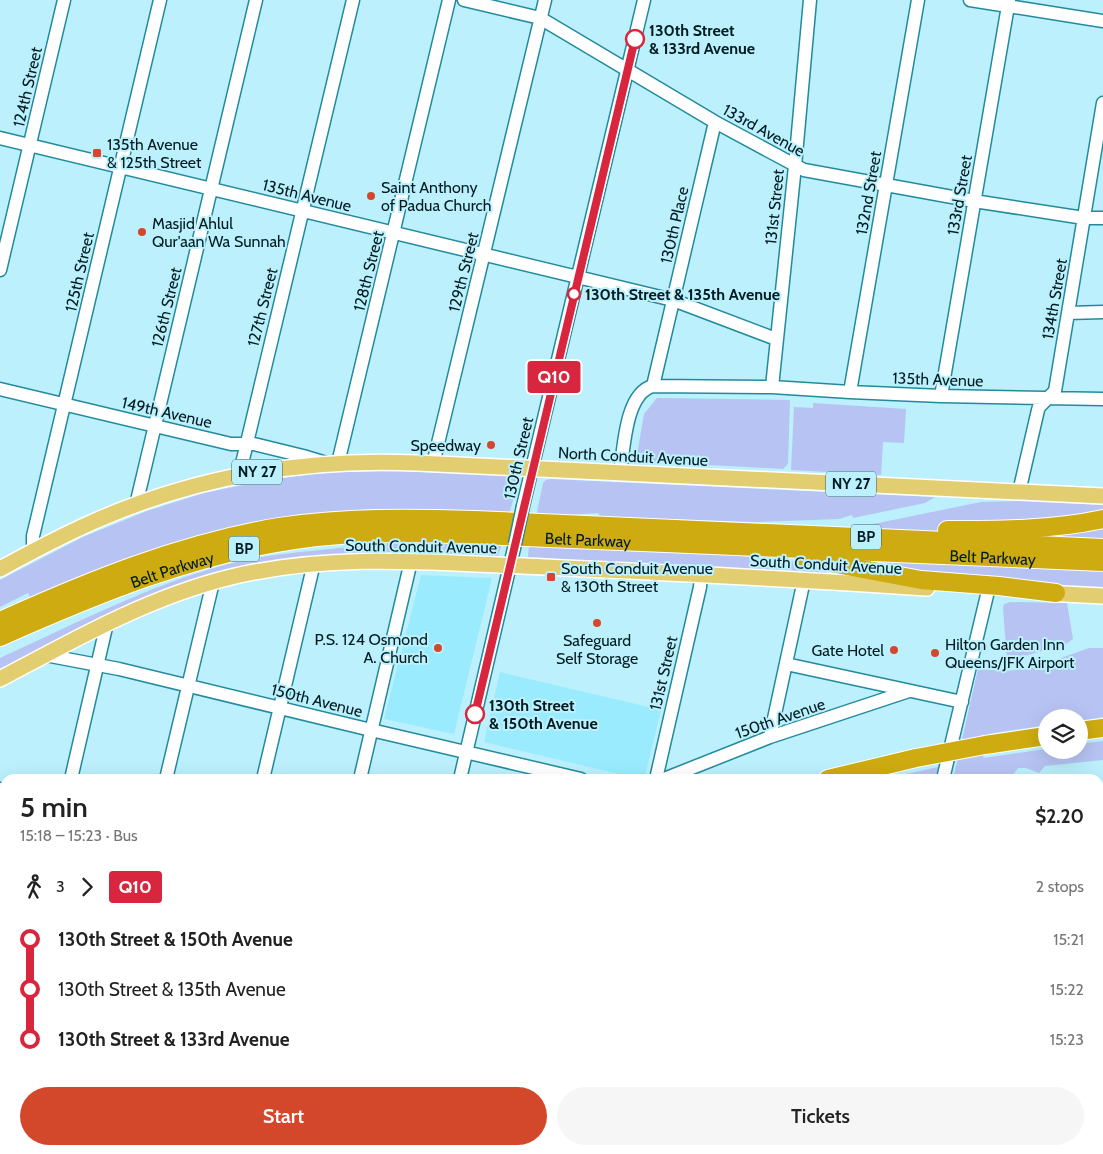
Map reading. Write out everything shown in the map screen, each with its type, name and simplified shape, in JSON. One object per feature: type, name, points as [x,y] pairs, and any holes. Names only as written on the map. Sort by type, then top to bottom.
[{"type":"highway","name":"Belt Parkway","points":[[0,620],[86,584],[202,544],[247,533],[308,524],[354,520],[445,519],[1103,548]]},
{"type":"highway","points":[[629,527],[694,521],[848,528],[961,530],[1060,525],[1103,519]]},
{"type":"highway","name":"Belt Parkway","points":[[0,637],[74,605],[168,570],[238,550],[295,540],[368,534],[448,534],[1103,562]]},
{"type":"highway","points":[[735,546],[921,580],[1000,586],[1056,593]]},
{"type":"highway","points":[[0,611],[86,584]]},
{"type":"highway","points":[[1088,730],[1103,728]]},
{"type":"highway","points":[[1088,737],[1103,736]]},
{"type":"highway","points":[[849,774],[916,758],[1014,740],[1038,738]]},
{"type":"main road","name":"North Conduit Avenue","points":[[0,568],[94,521],[188,488],[282,468],[332,463],[433,464],[1103,496]]},
{"type":"main road","name":"South Conduit Avenue","points":[[0,678],[107,623],[155,602],[213,582],[272,569],[314,563],[367,560],[411,561],[1103,596]]},
{"type":"street","name":"124th Street","points":[[0,270],[64,0]]},
{"type":"street","name":"125th Street","points":[[33,551],[32,536],[160,0]]},
{"type":"street","name":"126th Street","points":[[136,505],[256,0]]},
{"type":"street","name":"127th Street","points":[[239,476],[352,0]]},
{"type":"street","name":"128th Street","points":[[332,463],[394,233],[449,0]]},
{"type":"street","name":"133rd Avenue","points":[[464,0],[540,18],[715,122],[804,170],[974,201],[1084,218],[1103,218]]},
{"type":"street","name":"129th Street","points":[[433,464],[545,0]]},
{"type":"street","name":"130th Street","points":[[461,774],[644,0]]},
{"type":"street","name":"131st Street","points":[[772,387],[810,0]]},
{"type":"street","name":"132nd Street","points":[[850,392],[918,0]]},
{"type":"street","points":[[970,0],[1008,3],[1103,21]]},
{"type":"street","name":"133rd Street","points":[[941,396],[1008,3]]},
{"type":"street","name":"134th Street","points":[[1019,492],[1038,410],[1055,391],[1103,103]]},
{"type":"street","name":"130th Place","points":[[653,386],[715,122]]},
{"type":"street","name":"135th Avenue","points":[[0,138],[673,300],[776,339]]},
{"type":"street","points":[[1068,312],[1103,312]]},
{"type":"street","name":"135th Avenue","points":[[653,386],[772,387],[941,396],[1103,399]]},
{"type":"street","points":[[620,473],[633,405],[644,390],[653,386]]},
{"type":"street","name":"149th Avenue","points":[[0,389],[231,444],[254,444],[332,463]]},
{"type":"street","points":[[361,774],[411,561]]},
{"type":"street","points":[[264,774],[314,563]]},
{"type":"street","name":"131st Street","points":[[657,774],[701,575]]},
{"type":"street","points":[[770,737],[804,580]]},
{"type":"street","points":[[167,774],[213,582]]},
{"type":"street","points":[[944,774],[988,591]]},
{"type":"street","points":[[72,774],[107,623]]},
{"type":"street","name":"150th Avenue","points":[[46,655],[119,669],[560,774]]},
{"type":"street","points":[[786,664],[962,702]]},
{"type":"street","name":"150th Avenue","points":[[677,774],[770,737],[909,691]]},
{"type":"shaded area","points":[[657,398],[790,400],[788,464],[783,469],[636,461],[644,414]]},
{"type":"shaded area","points":[[813,403],[906,409],[904,443],[883,442],[881,475],[791,470],[794,407],[813,408]]},
{"type":"shaded area","points":[[398,471],[514,476],[517,485],[509,515],[462,511],[374,509],[310,514],[247,523],[79,576],[30,597],[28,593],[0,607],[0,580],[83,537],[147,511],[204,493],[268,480],[332,472]]},
{"type":"shaded area","points":[[550,479],[935,497],[925,503],[853,518],[852,515],[839,519],[754,522],[600,517],[598,513],[536,517],[543,483]]},
{"type":"shaded area","points":[[1020,501],[1103,505],[1103,541],[844,530],[981,502]]},
{"type":"shaded area","points":[[382,542],[449,542],[450,546],[502,543],[498,556],[494,558],[374,553],[274,562],[0,673],[0,658],[112,606],[199,573],[228,564],[267,556]]},
{"type":"shaded area","points":[[529,545],[724,554],[806,563],[876,577],[533,560],[528,557]]},
{"type":"shaded area","points":[[858,558],[1103,569],[1103,591],[923,575],[855,563]]},
{"type":"shaded area","name":"P.S. 124 Osmond A. Church","points":[[421,575],[492,578],[454,734],[384,719]]},
{"type":"shaded area","points":[[1010,602],[1067,603],[1073,639],[1066,644],[1007,661],[1003,608],[1004,604]]},
{"type":"shaded area","points":[[1089,648],[1103,648],[1103,717],[1088,720],[1088,709],[1038,709],[1038,726],[988,734],[983,758],[1038,750],[1038,759],[1088,759],[1088,743],[1103,741],[1103,760],[1045,766],[1039,773],[1026,768],[1018,768],[1014,774],[954,774],[978,669],[1006,671],[1033,668]]},
{"type":"shaded area","points":[[500,672],[661,710],[645,774],[619,774],[484,742]]},
{"type":"shaded area","points":[[938,767],[936,774],[906,774]]},
{"type":"bus line","name":"Q10","points":[[475,714],[635,39]]},
{"type":"place","name":"130th Street & 133rd Avenue","points":[[635,39]]},
{"type":"place","name":"135th Avenue & 125th Street","points":[[97,153]]},
{"type":"place","name":"Saint Anthony of Padua Church","points":[[371,196]]},
{"type":"place","name":"Masjid Ahlul Qur'aan Wa Sunnah","points":[[142,232]]},
{"type":"place","name":"130th Street & 135th Avenue","points":[[574,294]]},
{"type":"place","name":"Speedway","points":[[491,445]]},
{"type":"place","name":"South Conduit Avenue & 130th Street","points":[[551,577]]},
{"type":"place","name":"Safeguard Self Storage","points":[[597,623]]},
{"type":"place","name":"P.S. 124 Osmond A. Church","points":[[438,648]]},
{"type":"place","name":"Gate Hotel","points":[[894,650]]},
{"type":"place","name":"Hilton Garden Inn Queens/JFK Airport","points":[[935,653]]},
{"type":"place","name":"130th Street & 150th Avenue","points":[[475,714]]}]
